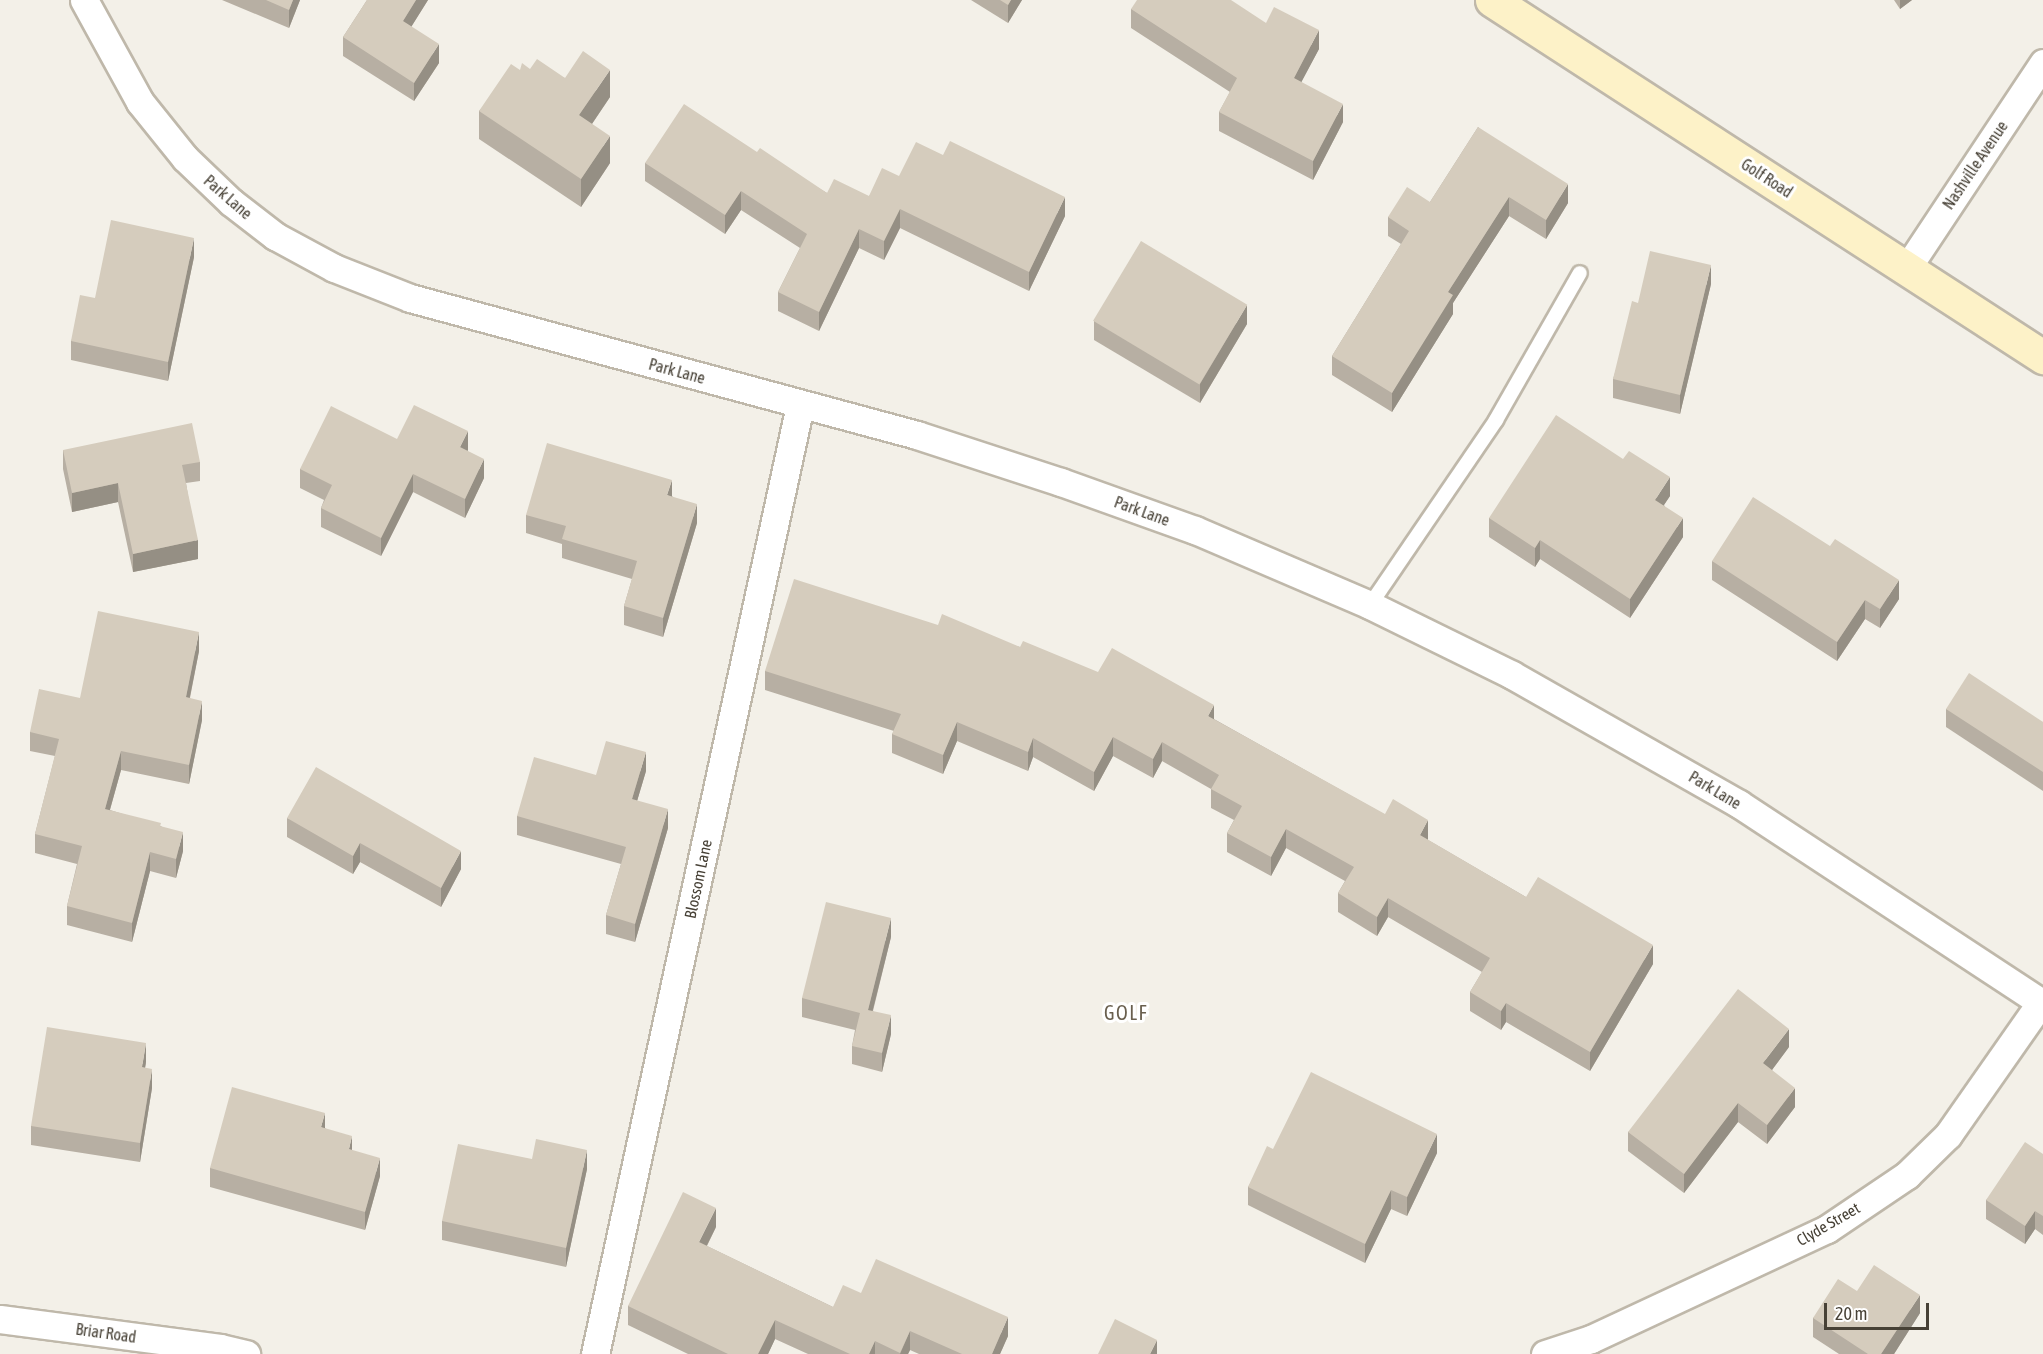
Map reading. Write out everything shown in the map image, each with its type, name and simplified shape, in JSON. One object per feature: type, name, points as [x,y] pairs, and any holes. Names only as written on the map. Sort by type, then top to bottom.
[{"type":"main road","name":"Golf Road","points":[[1492,0],[2043,357]]},
{"type":"street","name":"Park Lane","points":[[84,0],[140,102],[185,158],[231,202],[275,236],[334,268],[410,298],[917,435],[1061,482],[1195,530],[1370,605],[1512,675],[1739,804],[2042,1003]]},
{"type":"street","name":"Nashville Avenue","points":[[1907,268],[2043,63]]},
{"type":"street","name":"Blossom Lane","points":[[595,1354],[800,405]]},
{"type":"street","name":"Clyde Street","points":[[1545,1354],[1591,1339],[1827,1229],[1907,1175],[1948,1135],[2042,1003]]},
{"type":"street","name":"Briar Road","points":[[0,1319],[220,1348],[246,1354]]},
{"type":"street","points":[[1591,1339],[1616,1354]]},
{"type":"lane","points":[[1370,605],[1496,420],[1580,273]]},
{"type":"building","points":[[266,0],[293,0],[289,10]]},
{"type":"building","points":[[367,0],[416,0],[403,21],[439,44],[414,83],[343,37]]},
{"type":"building","points":[[1000,0],[1011,0],[1008,5]]},
{"type":"building","points":[[1137,0],[1231,0],[1266,23],[1274,7],[1319,30],[1294,78],[1343,104],[1313,161],[1219,112],[1237,78],[1131,9]]},
{"type":"building","points":[[583,51],[610,70],[579,115],[610,136],[581,179],[479,111],[511,64],[520,70],[522,63],[530,69],[537,59],[565,78]]},
{"type":"building","points":[[684,104],[757,152],[760,148],[827,193],[834,179],[869,196],[882,168],[899,176],[916,142],[943,155],[950,141],[1065,197],[1029,272],[900,209],[884,241],[859,229],[819,312],[778,292],[807,234],[741,191],[725,215],[645,163]]},
{"type":"building","points":[[1478,127],[1568,184],[1546,220],[1509,197],[1448,292],[1453,295],[1392,393],[1332,356],[1409,231],[1388,217],[1407,187],[1430,202]]},
{"type":"building","points":[[111,220],[194,238],[168,362],[71,341],[80,295],[95,298]]},
{"type":"building","points":[[1141,241],[1247,305],[1199,385],[1093,321]]},
{"type":"building","points":[[1650,251],[1711,265],[1680,395],[1613,379],[1632,301],[1638,303]]},
{"type":"building","points":[[414,405],[468,431],[460,447],[484,459],[465,499],[413,474],[381,538],[321,508],[332,485],[300,469],[331,406],[397,439]]},
{"type":"building","points":[[1556,415],[1623,459],[1629,451],[1670,477],[1655,500],[1683,518],[1630,599],[1540,540],[1535,548],[1489,518]]},
{"type":"building","points":[[192,423],[200,462],[182,465],[198,540],[133,554],[118,483],[72,493],[63,450]]},
{"type":"building","points":[[547,443],[672,480],[667,495],[697,504],[663,618],[624,606],[637,561],[562,539],[566,526],[526,515]]},
{"type":"building","points":[[1753,497],[1830,546],[1835,539],[1899,580],[1880,609],[1865,600],[1837,642],[1712,561]]},
{"type":"building","points":[[794,579],[938,625],[942,614],[1020,647],[1023,641],[1098,672],[1112,648],[1214,705],[1208,716],[1385,814],[1393,799],[1428,820],[1420,835],[1526,897],[1538,877],[1653,945],[1590,1052],[1506,1003],[1501,1011],[1470,992],[1490,958],[1388,898],[1377,917],[1338,893],[1354,867],[1286,829],[1271,857],[1227,833],[1242,806],[1211,789],[1219,775],[1162,742],[1153,759],[1113,737],[1094,772],[1033,738],[1028,752],[957,722],[943,755],[892,734],[901,714],[765,671]]},
{"type":"building","points":[[98,611],[199,632],[186,697],[202,701],[189,765],[121,751],[105,809],[161,823],[160,826],[183,832],[176,859],[150,852],[132,923],[67,906],[82,846],[35,834],[59,739],[30,732],[39,689],[80,698]]},
{"type":"building","points":[[1969,673],[2043,722],[2043,772],[1946,709]]},
{"type":"building","points":[[606,741],[646,752],[632,799],[668,809],[635,924],[606,915],[626,847],[517,816],[534,757],[596,775]]},
{"type":"building","points":[[316,767],[461,851],[441,888],[360,843],[353,856],[287,818]]},
{"type":"building","points":[[826,902],[891,918],[868,1010],[891,1015],[882,1053],[852,1046],[860,1013],[802,998]]},
{"type":"building","points":[[1738,989],[1789,1029],[1763,1063],[1795,1088],[1767,1125],[1738,1103],[1684,1174],[1628,1132]]},
{"type":"building","points":[[47,1027],[146,1043],[142,1067],[152,1069],[140,1143],[31,1126]]},
{"type":"building","points":[[1311,1072],[1437,1134],[1407,1197],[1391,1190],[1365,1244],[1248,1187],[1267,1146],[1273,1149]]},
{"type":"building","points":[[232,1087],[325,1113],[321,1127],[352,1136],[349,1149],[380,1158],[365,1212],[210,1168]]},
{"type":"building","points":[[536,1139],[587,1150],[566,1248],[442,1221],[458,1144],[532,1159]]},
{"type":"building","points":[[2025,1142],[2043,1154],[2043,1216],[2035,1211],[2025,1226],[1986,1200]]},
{"type":"building","points":[[683,1192],[716,1208],[699,1242],[833,1307],[843,1285],[861,1293],[876,1259],[1008,1317],[992,1354],[962,1354],[910,1331],[900,1353],[875,1341],[869,1354],[850,1354],[775,1320],[758,1354],[728,1354],[628,1306]]},
{"type":"building","points":[[1874,1265],[1920,1295],[1881,1354],[1868,1354],[1813,1318],[1838,1279],[1857,1291]]},
{"type":"building","points":[[1115,1319],[1157,1340],[1150,1354],[1098,1354]]},
{"type":"district","name":"GOLF","points":[[1126,1012]]}]
